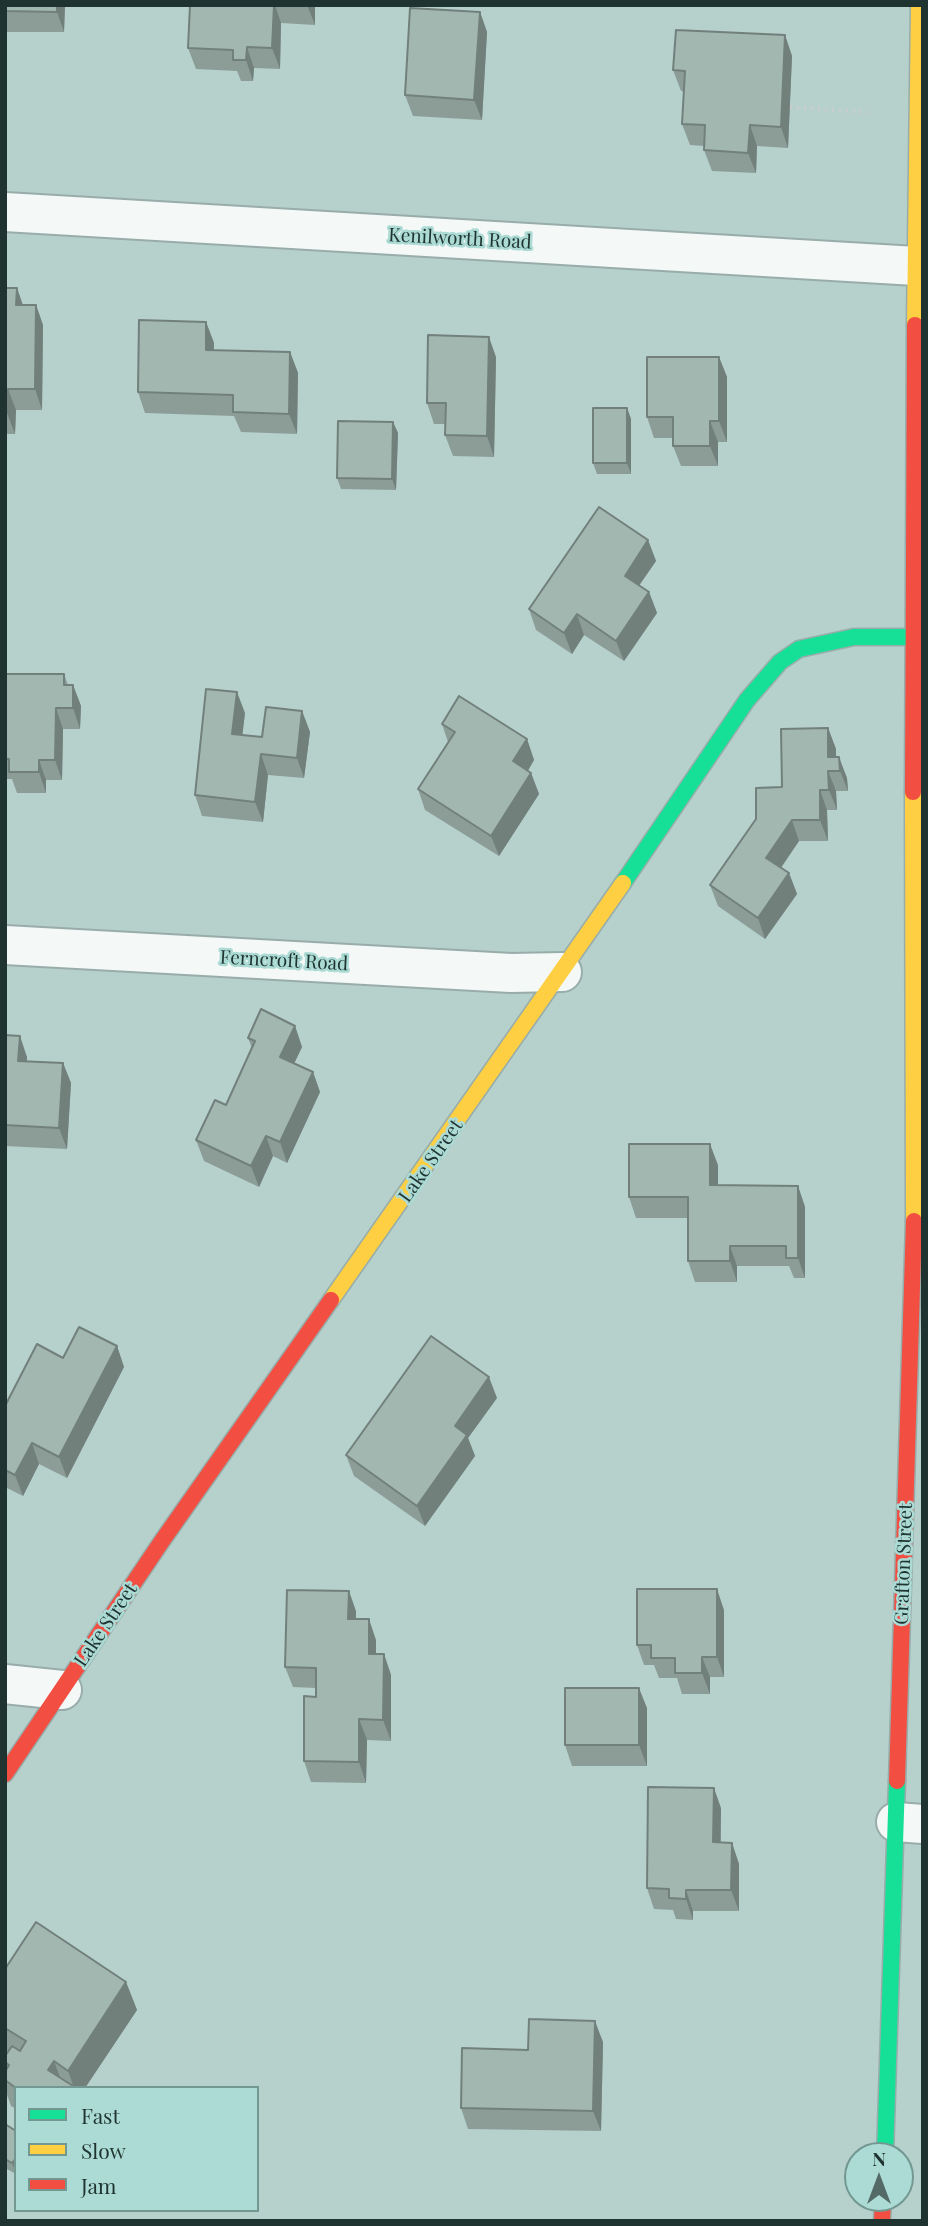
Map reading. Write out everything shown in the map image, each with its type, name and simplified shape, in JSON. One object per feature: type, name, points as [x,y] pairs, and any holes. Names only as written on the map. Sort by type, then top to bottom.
[{"type":"main road","name":"Grafton Street","points":[[886,2142],[910,1823],[915,1146],[912,638],[919,5]]},
{"type":"main road","name":"Lake Street","points":[[5,1774],[162,1541],[562,972],[747,700],[780,662],[799,649],[830,640],[912,638]]},
{"type":"street","name":"Kenilworth Road","points":[[5,212],[915,266]]},
{"type":"street","name":"Ferncroft Road","points":[[5,945],[498,973],[562,972]]},
{"type":"street","points":[[5,1684],[62,1690]]},
{"type":"path","points":[[790,107],[868,112]]},
{"type":"building","points":[[5,5],[57,5],[57,12],[5,11]]},
{"type":"building","points":[[190,5],[274,5],[272,48],[247,47],[246,60],[233,60],[233,50],[188,48]]},
{"type":"building","points":[[410,8],[480,12],[474,100],[405,95]]},
{"type":"building","points":[[676,30],[785,35],[781,127],[750,125],[748,153],[704,150],[705,125],[682,124],[685,71],[673,70]]},
{"type":"building","points":[[5,288],[17,288],[16,305],[36,305],[35,389],[8,389],[7,413],[5,413]]},
{"type":"building","points":[[139,320],[206,322],[206,350],[290,352],[289,414],[233,412],[233,395],[138,392]]},
{"type":"building","points":[[428,335],[489,337],[487,436],[445,435],[446,403],[427,403]]},
{"type":"building","points":[[647,357],[719,357],[719,421],[710,421],[710,446],[673,446],[673,417],[647,417]]},
{"type":"building","points":[[593,408],[627,408],[627,463],[593,463]]},
{"type":"building","points":[[338,421],[393,422],[392,479],[337,478]]},
{"type":"building","points":[[599,507],[648,540],[625,576],[649,592],[616,641],[577,614],[564,633],[529,609]]},
{"type":"building","points":[[5,674],[64,674],[64,685],[73,685],[73,708],[56,708],[55,760],[39,760],[39,772],[9,772],[9,759],[5,759]]},
{"type":"building","points":[[206,689],[237,692],[232,734],[262,737],[266,707],[302,711],[297,758],[261,754],[255,802],[195,795]]},
{"type":"building","points":[[459,696],[527,739],[513,761],[531,773],[491,836],[418,789],[455,732],[442,724]]},
{"type":"building","points":[[828,728],[828,757],[839,757],[840,771],[828,771],[829,790],[820,790],[820,820],[792,820],[766,858],[789,873],[758,918],[710,885],[756,819],[756,788],[782,787],[781,729]]},
{"type":"building","points":[[261,1009],[295,1026],[280,1057],[313,1072],[280,1142],[266,1136],[251,1166],[196,1140],[215,1100],[226,1105],[255,1041],[248,1038]]},
{"type":"building","points":[[5,1035],[20,1036],[18,1061],[63,1063],[59,1128],[5,1125]]},
{"type":"building","points":[[629,1144],[710,1144],[710,1185],[798,1186],[798,1258],[786,1258],[786,1246],[730,1246],[730,1261],[688,1261],[688,1197],[629,1197]]},
{"type":"building","points":[[79,1327],[117,1346],[59,1457],[32,1443],[15,1475],[5,1470],[5,1406],[37,1344],[63,1358]]},
{"type":"building","points":[[431,1336],[489,1377],[455,1426],[467,1435],[417,1506],[346,1455]]},
{"type":"building","points":[[637,1589],[717,1589],[717,1657],[702,1657],[702,1673],[675,1673],[675,1658],[651,1658],[651,1645],[637,1645]]},
{"type":"building","points":[[287,1590],[349,1591],[348,1619],[369,1619],[369,1654],[384,1654],[383,1720],[359,1719],[359,1762],[304,1761],[304,1696],[316,1697],[316,1668],[285,1667]]},
{"type":"building","points":[[565,1688],[639,1688],[639,1745],[565,1745]]},
{"type":"building","points":[[648,1787],[714,1788],[713,1842],[732,1843],[731,1890],[686,1890],[686,1899],[669,1898],[669,1889],[647,1888]]},
{"type":"building","points":[[36,1922],[126,1982],[68,2071],[54,2061],[48,2070],[73,2086],[14,2087],[5,2080],[9,2065],[5,2062],[5,2056],[12,2046],[20,2051],[26,2041],[5,2028],[5,1969]]},
{"type":"building","points":[[529,2019],[595,2021],[593,2111],[461,2108],[462,2048],[528,2050]]},
{"type":"building","points":[[5,2124],[14,2130],[14,2160],[12,2163],[5,2159]]},
{"type":"traffic: fast","points":[[623,883],[747,700],[780,662],[799,649],[854,637],[912,637]]},
{"type":"traffic: fast","points":[[885,2142],[897,1781]]},
{"type":"traffic: slow","points":[[915,325],[919,5]]},
{"type":"traffic: slow","points":[[913,792],[914,1221]]},
{"type":"traffic: slow","points":[[331,1300],[623,883]]},
{"type":"traffic: jam","points":[[913,792],[915,325]]},
{"type":"traffic: jam","points":[[897,1781],[914,1221]]},
{"type":"traffic: jam","points":[[5,1774],[162,1541],[331,1300]]},
{"type":"traffic: jam","points":[[882,2212],[882,2221]]}]
